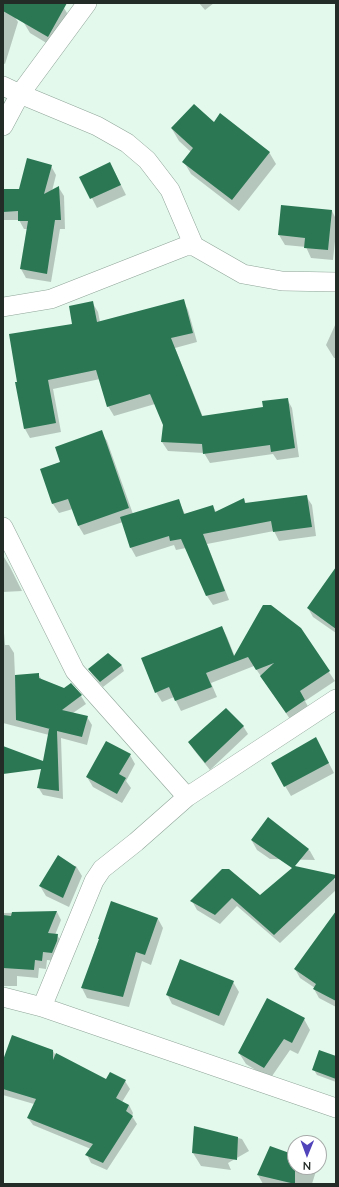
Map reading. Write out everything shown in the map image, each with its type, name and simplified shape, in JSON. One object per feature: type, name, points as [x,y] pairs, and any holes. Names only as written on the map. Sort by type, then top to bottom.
[{"type":"street","points":[[3,126],[20,94],[87,3]]},
{"type":"street","points":[[3,86],[97,126],[127,143],[147,160],[170,190],[194,246]]},
{"type":"street","points":[[3,307],[51,299],[186,246],[194,246],[243,274],[282,281],[336,282]]},
{"type":"street","points":[[3,527],[75,671],[187,797]]},
{"type":"street","points":[[42,1007],[94,881],[102,869],[136,842],[187,797],[336,699]]},
{"type":"street","points":[[3,997],[42,1007],[336,1108]]},
{"type":"building","points":[[3,3],[67,3],[48,37],[3,11]]},
{"type":"building","points":[[194,104],[214,122],[220,113],[270,152],[232,200],[182,162],[193,148],[171,128]]},
{"type":"building","points":[[27,158],[52,165],[44,194],[59,186],[61,220],[55,220],[47,274],[20,269],[28,221],[18,221],[18,211],[3,212],[3,189],[19,189]]},
{"type":"building","points":[[110,162],[121,185],[90,199],[79,177]]},
{"type":"building","points":[[281,205],[332,210],[328,250],[304,248],[305,238],[278,235]]},
{"type":"building","points":[[184,299],[193,333],[171,338],[202,416],[263,407],[262,401],[288,398],[295,448],[271,452],[270,445],[203,454],[202,444],[161,442],[163,425],[150,394],[107,407],[96,370],[48,380],[56,423],[24,429],[15,382],[17,382],[9,334],[72,324],[69,306],[93,301],[97,322]]},
{"type":"building","points":[[102,430],[129,508],[78,526],[68,499],[52,504],[40,469],[60,462],[55,447]]},
{"type":"building","points":[[307,495],[312,527],[273,532],[271,521],[203,534],[225,591],[206,596],[181,539],[170,541],[169,536],[130,548],[120,517],[179,499],[184,514],[213,505],[215,512],[244,498],[245,503]]},
{"type":"building","points":[[336,567],[336,629],[307,608]]},
{"type":"building","points":[[263,605],[271,605],[301,628],[330,671],[300,691],[305,700],[286,713],[260,676],[274,663],[256,670],[248,657],[206,673],[212,687],[175,701],[169,687],[155,693],[141,658],[222,626],[234,656]]},
{"type":"building","points":[[108,653],[122,665],[100,682],[88,669]]},
{"type":"building","points":[[39,673],[39,678],[64,688],[71,683],[82,695],[62,710],[88,716],[82,737],[57,731],[59,791],[37,788],[41,769],[3,774],[3,746],[43,761],[50,729],[16,720],[15,675]]},
{"type":"building","points":[[226,708],[244,726],[205,763],[188,742]]},
{"type":"building","points":[[316,737],[329,763],[284,787],[271,763]]},
{"type":"building","points":[[106,741],[131,754],[119,774],[126,778],[117,794],[86,777]]},
{"type":"building","points":[[268,817],[309,849],[295,866],[336,875],[336,877],[274,935],[232,898],[215,915],[190,901],[222,869],[229,869],[260,895],[292,868],[251,840]]},
{"type":"building","points":[[58,855],[76,867],[63,898],[39,886]]},
{"type":"building","points":[[111,901],[158,918],[145,955],[136,952],[123,997],[81,988]]},
{"type":"building","points":[[57,911],[48,933],[58,934],[52,953],[43,952],[42,961],[35,960],[34,970],[3,968],[3,915],[11,916],[12,912]]},
{"type":"building","points":[[336,911],[336,1001],[313,989],[316,984],[294,969]]},
{"type":"building","points":[[180,959],[234,981],[219,1016],[166,995]]},
{"type":"building","points":[[267,998],[305,1018],[292,1043],[284,1039],[264,1068],[238,1053]]},
{"type":"building","points":[[12,1035],[53,1050],[53,1060],[56,1053],[106,1079],[110,1072],[126,1080],[116,1098],[129,1105],[126,1111],[133,1116],[103,1163],[85,1155],[93,1144],[27,1118],[36,1099],[3,1089],[3,1060]]},
{"type":"building","points":[[319,1050],[336,1056],[336,1079],[312,1070]]},
{"type":"building","points":[[194,1126],[238,1137],[237,1160],[192,1153]]},
{"type":"building","points":[[270,1146],[287,1152],[287,1175],[295,1175],[295,1184],[257,1175]]}]
